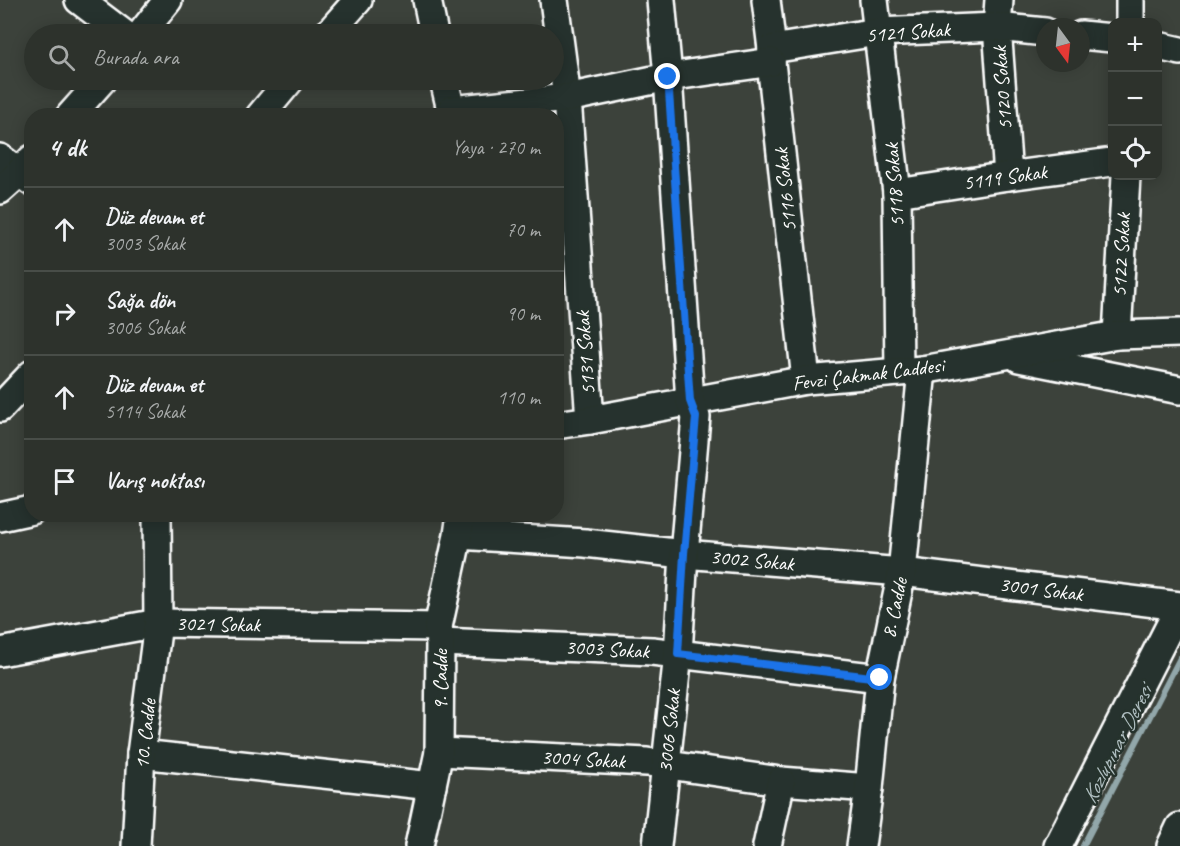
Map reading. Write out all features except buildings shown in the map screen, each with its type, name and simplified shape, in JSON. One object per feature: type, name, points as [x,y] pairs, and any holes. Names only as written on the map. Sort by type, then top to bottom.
[{"type":"street","points":[[79,0],[111,24]]},
{"type":"street","points":[[149,24],[168,0]]},
{"type":"street","points":[[337,24],[358,0]]},
{"type":"street","points":[[427,0],[432,24]]},
{"type":"street","name":"5131 Sokak","points":[[554,0],[557,24]]},
{"type":"street","name":"3006 Sokak","points":[[657,846],[678,654],[696,417],[690,401],[661,0]]},
{"type":"street","name":"5116 Sokak","points":[[766,0],[806,380]]},
{"type":"street","name":"5118 Sokak","points":[[874,0],[897,193],[911,371]]},
{"type":"street","name":"5120 Sokak","points":[[999,0],[997,27],[1008,176]]},
{"type":"street","points":[[1130,0],[1130,18]]},
{"type":"street","name":"5121 Sokak","points":[[488,108],[567,98],[878,32],[997,27],[1036,31]]},
{"type":"street","points":[[1090,36],[1108,38]]},
{"type":"street","points":[[1162,47],[1180,51]]},
{"type":"street","name":"5131 Sokak","points":[[564,75],[590,420]]},
{"type":"street","points":[[77,108],[93,90]]},
{"type":"street","points":[[267,108],[282,90]]},
{"type":"street","points":[[446,90],[448,108]]},
{"type":"street","name":"5119 Sokak","points":[[897,193],[1108,163]]},
{"type":"street","name":"5122 Sokak","points":[[1117,335],[1126,180]]},
{"type":"street","name":"Fevzi Çakmak Caddesi","points":[[564,424],[806,380],[911,371],[1117,335],[1180,333]]},
{"type":"street","points":[[1003,355],[1180,390]]},
{"type":"street","name":"8. Cadde","points":[[861,846],[880,678],[902,572],[911,371]]},
{"type":"street","points":[[0,408],[24,382]]},
{"type":"street","points":[[0,517],[24,512]]},
{"type":"street","name":"10. Cadde","points":[[136,846],[141,754],[158,623],[157,522]]},
{"type":"street","name":"3002 Sokak","points":[[460,525],[585,543],[684,554],[902,572]]},
{"type":"street","name":"9. Cadde","points":[[419,846],[439,752],[439,634],[460,525]]},
{"type":"street","name":"3001 Sokak","points":[[902,572],[1180,606]]},
{"type":"street","points":[[1058,846],[1180,606]]},
{"type":"street","name":"3021 Sokak","points":[[0,652],[158,623],[439,634]]},
{"type":"street","name":"3003 Sokak","points":[[439,634],[652,651],[880,678]]},
{"type":"street","name":"3004 Sokak","points":[[439,752],[647,762],[782,781],[869,788]]},
{"type":"street","points":[[141,754],[432,786]]},
{"type":"street","points":[[766,846],[782,781]]},
{"type":"street","points":[[1172,846],[1180,827]]},
{"type":"waterway","name":"Kozlupınar Deresi","points":[[1083,846],[1180,658]]},
{"type":"route","points":[[668,77],[690,401],[696,417],[678,654],[880,678]]}]
